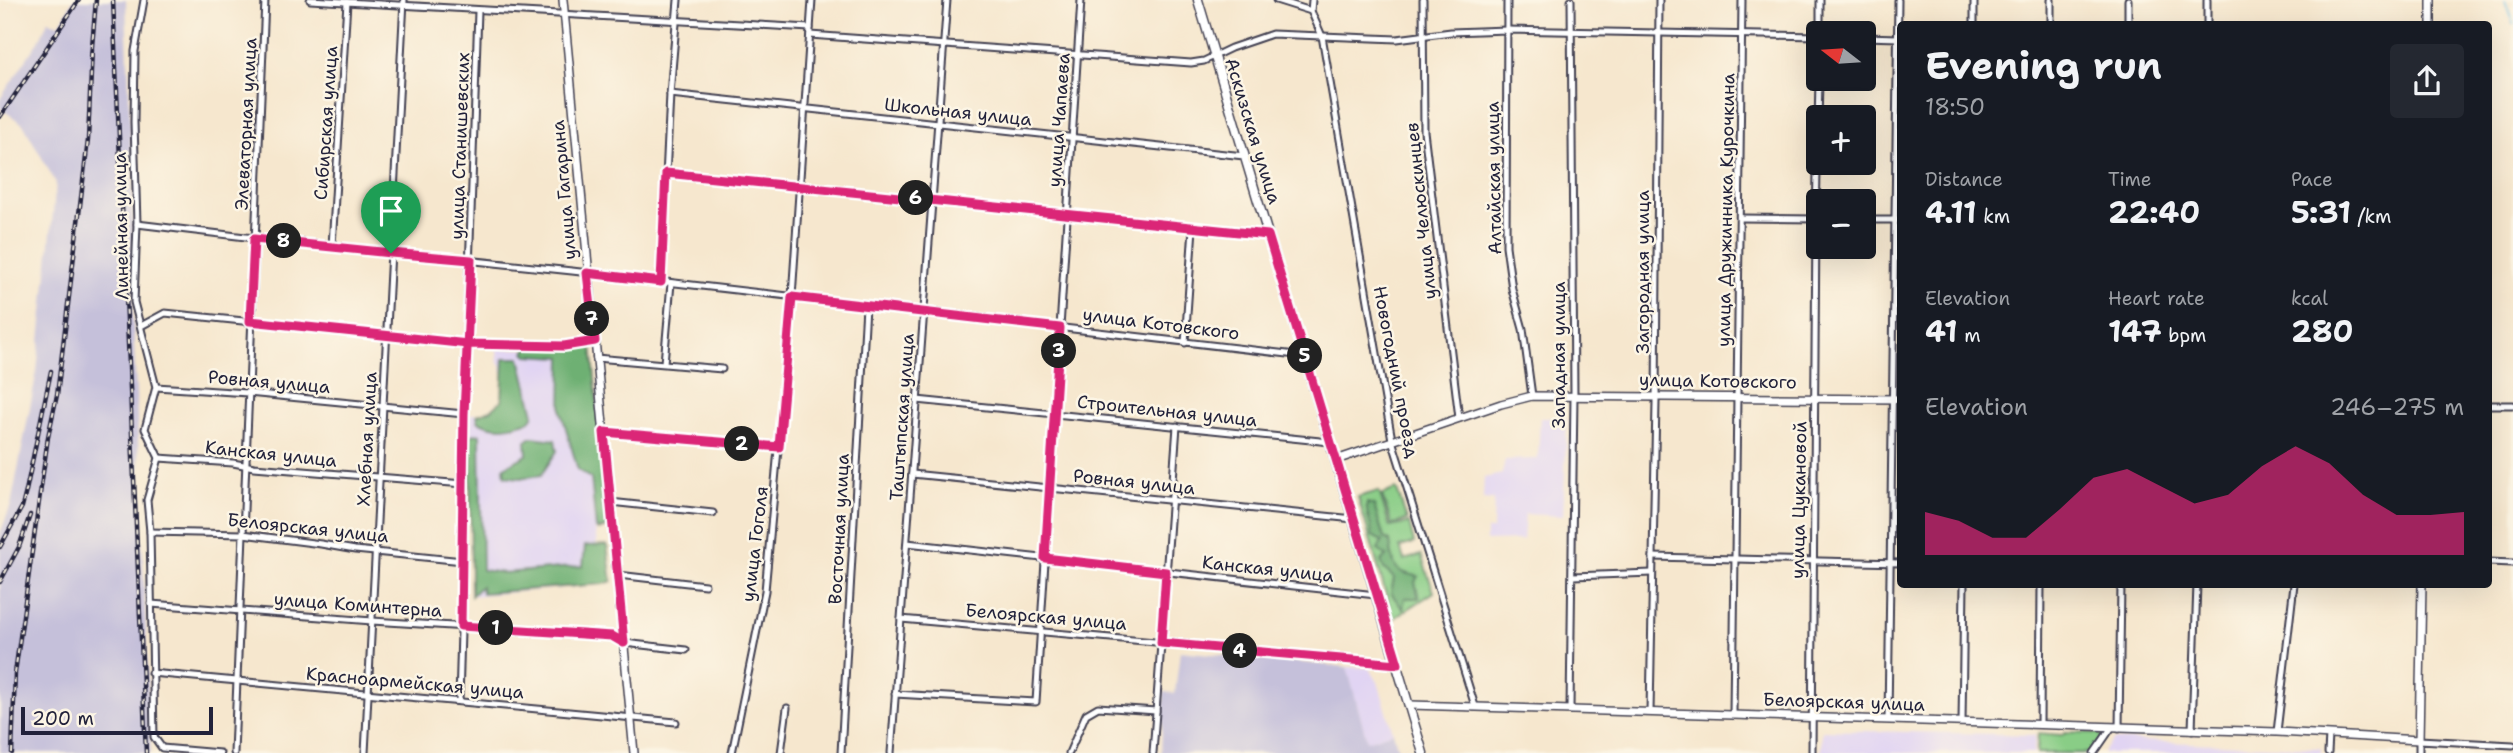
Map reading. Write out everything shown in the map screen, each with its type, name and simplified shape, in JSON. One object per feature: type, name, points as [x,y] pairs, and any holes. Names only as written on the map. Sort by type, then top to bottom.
[{"type":"main road","name":"Аскизская улица","points":[[1198,0],[1423,753]]},
{"type":"street","name":"Линейная улица","points":[[144,0],[135,63],[137,224],[134,302],[156,387],[145,429],[159,458]]},
{"type":"street","name":"Элеваторная улица","points":[[234,753],[265,0]]},
{"type":"street","points":[[310,0],[404,2],[478,10],[677,19],[944,46],[1191,64],[1272,34],[1397,38],[1507,30],[1806,35]]},
{"type":"street","name":"улица Гагарина","points":[[563,0],[634,753]]},
{"type":"street","points":[[661,282],[670,94],[678,0]]},
{"type":"street","name":"улица Гоголя","points":[[732,753],[765,591],[792,297],[812,0]]},
{"type":"street","name":"Таштыпская улица","points":[[891,753],[947,0]]},
{"type":"street","name":"улица Чапаева","points":[[895,694],[1036,702],[1081,0]]},
{"type":"street","points":[[1276,0],[1311,11],[1312,0]]},
{"type":"street","name":"улица Челюскинцев","points":[[1423,0],[1424,131],[1459,418]]},
{"type":"street","name":"Алтайская улица","points":[[1507,0],[1506,246],[1512,289],[1523,328],[1532,396]]},
{"type":"street","name":"Западная улица","points":[[1570,709],[1574,395],[1571,0]]},
{"type":"street","name":"Загородная улица","points":[[1650,712],[1659,0]]},
{"type":"street","name":"улица Дружинника Курочкина","points":[[1733,714],[1742,0]]},
{"type":"street","points":[[1819,21],[1820,0]]},
{"type":"street","points":[[1898,0],[1899,21]]},
{"type":"street","points":[[1974,0],[1974,21]]},
{"type":"street","points":[[2051,0],[2051,21]]},
{"type":"street","points":[[2128,21],[2129,0]]},
{"type":"street","points":[[2207,0],[2207,21]]},
{"type":"street","points":[[2431,0],[2431,21]]},
{"type":"street","name":"Сибирская улица","points":[[332,246],[347,2]]},
{"type":"street","name":"Хлебная улица","points":[[365,753],[404,2]]},
{"type":"street","name":"улица Станишевских","points":[[459,701],[464,414],[478,10]]},
{"type":"street","name":"Новогодний проезд","points":[[1311,11],[1322,36],[1392,440],[1475,706]]},
{"type":"street","points":[[1876,37],[1897,38]]},
{"type":"street","name":"улица Цукановой","points":[[1817,189],[1819,91]]},
{"type":"street","name":"Школьная улица","points":[[670,94],[1244,156]]},
{"type":"street","points":[[666,173],[1268,235]]},
{"type":"street","points":[[1741,218],[1806,219]]},
{"type":"street","points":[[1876,220],[1897,220],[1896,399],[1888,719]]},
{"type":"street","name":"улица Котовского","points":[[137,224],[1305,356]]},
{"type":"street","points":[[1185,343],[1193,228]]},
{"type":"street","name":"улица Цукановой","points":[[1812,753],[1816,259]]},
{"type":"street","points":[[664,363],[671,283]]},
{"type":"street","name":"Восточная улица","points":[[841,753],[866,306]]},
{"type":"street","points":[[141,326],[165,313],[468,344],[564,346],[595,341]]},
{"type":"street","points":[[597,358],[722,369]]},
{"type":"street","name":"Ровная улица","points":[[156,387],[464,414]]},
{"type":"street","name":"улица Котовского","points":[[1336,460],[1532,396],[1896,399]]},
{"type":"street","name":"Строительная улица","points":[[917,400],[1330,442]]},
{"type":"street","points":[[2492,405],[2513,405]]},
{"type":"street","points":[[1153,753],[1177,426]]},
{"type":"street","points":[[604,432],[779,447]]},
{"type":"street","points":[[159,458],[147,500],[154,737],[163,748],[220,753]]},
{"type":"street","name":"Канская улица","points":[[159,458],[464,484]]},
{"type":"street","name":"Ровная улица","points":[[912,474],[1354,519]]},
{"type":"street","points":[[610,502],[713,513]]},
{"type":"street","name":"Белоярская улица","points":[[150,532],[243,534],[463,561]]},
{"type":"street","name":"Канская улица","points":[[906,543],[1377,595]]},
{"type":"street","points":[[1653,557],[1897,563]]},
{"type":"street","points":[[2492,562],[2513,563]]},
{"type":"street","points":[[1573,576],[1652,573]]},
{"type":"street","points":[[618,575],[705,585]]},
{"type":"street","points":[[1962,722],[1964,588]]},
{"type":"street","points":[[2040,724],[2041,588]]},
{"type":"street","points":[[2094,753],[2115,727],[2121,588]]},
{"type":"street","points":[[2192,730],[2197,588]]},
{"type":"street","points":[[2277,732],[2294,588]]},
{"type":"street","points":[[2419,753],[2422,588]]},
{"type":"street","name":"улица Коминтерна","points":[[151,604],[612,636],[624,643],[687,650]]},
{"type":"street","name":"Белоярская улица","points":[[901,619],[1398,664]]},
{"type":"street","name":"Красноармейская улица","points":[[151,673],[676,722]]},
{"type":"street","name":"Белоярская улица","points":[[1410,705],[2277,732],[2419,740]]},
{"type":"street","points":[[1069,753],[1086,714],[1098,707],[1156,711]]},
{"type":"street","points":[[781,753],[787,708]]},
{"type":"street","points":[[2328,753],[2329,735]]},
{"type":"street","points":[[2419,740],[2513,745]]},
{"type":"shaded area","points":[[73,0],[126,0],[133,217],[133,321],[151,753],[0,753],[0,534],[11,505],[37,371],[56,183],[23,124],[0,108],[0,99],[41,37],[48,21],[60,24]]},
{"type":"shaded area","points":[[497,349],[577,349],[601,585],[471,596],[470,414],[506,412]]},
{"type":"shaded area","points":[[1540,418],[1567,418],[1563,516],[1525,514],[1523,540],[1486,541],[1486,530],[1493,530],[1494,500],[1483,499],[1484,478],[1502,474],[1505,460],[1538,459]]},
{"type":"shaded area","points":[[1180,651],[1347,667],[1367,741],[1393,732],[1399,753],[1161,753],[1164,692],[1175,693]]},
{"type":"shaded area","points":[[1347,667],[1369,668],[1378,682],[1393,732],[1367,741]]},
{"type":"shaded area","points":[[1822,730],[2035,735],[2034,753],[1821,753]]},
{"type":"shaded area","points":[[2113,740],[2321,748],[2321,753],[2103,753]]},
{"type":"green space","points":[[592,344],[608,527],[598,530],[591,478],[578,470],[561,411],[562,357],[528,355],[525,352],[527,348],[565,348]]},
{"type":"green space","points":[[504,358],[520,358],[534,414],[530,421],[498,427],[478,421],[477,415],[491,410],[502,400]]},
{"type":"green space","points":[[480,434],[482,570],[504,573],[583,566],[585,546],[607,545],[612,581],[604,584],[482,593],[481,586],[471,596],[470,435]]},
{"type":"green space","points":[[532,437],[555,440],[557,451],[541,475],[520,478],[505,476],[504,467],[527,455],[526,441]]},
{"type":"green space","points":[[1395,489],[1407,520],[1392,525],[1382,495]]},
{"type":"green space","points":[[1379,491],[1390,527],[1409,523],[1414,543],[1400,547],[1404,560],[1421,555],[1434,592],[1393,619],[1358,497]]},
{"type":"green space","points":[[1367,503],[1374,505],[1384,538],[1390,541],[1395,566],[1409,575],[1418,576],[1415,582],[1419,598],[1405,598],[1403,609],[1391,593],[1394,578],[1384,569],[1381,561],[1387,556],[1378,550],[1382,541],[1372,536]]},
{"type":"green space","points":[[2065,732],[2098,733],[2103,737],[2091,753],[2037,753],[2038,733],[2062,735]]},
{"type":"waterway","points":[[2505,0],[2513,24]]},
{"type":"railway","points":[[0,117],[79,0]]},
{"type":"railway","points":[[91,58],[96,0]]},
{"type":"railway","points":[[113,0],[146,753]]},
{"type":"railway","points":[[12,753],[15,673],[48,437],[57,395],[88,140],[92,49]]},
{"type":"railway","points":[[0,547],[22,507],[51,371]]},
{"type":"railway","points":[[0,582],[19,547],[30,515]]},
{"type":"route","points":[[391,253],[254,239],[250,321],[468,344],[564,346],[595,341],[587,273],[661,282],[666,173],[1268,235],[1398,664],[1161,643],[1166,572],[1045,558],[1060,328],[792,297],[779,447],[604,432],[624,643],[612,636],[461,626],[464,414],[468,344],[471,260],[391,253]]}]
